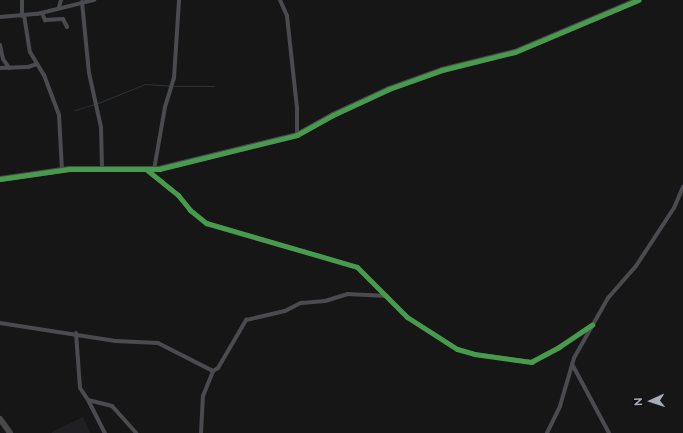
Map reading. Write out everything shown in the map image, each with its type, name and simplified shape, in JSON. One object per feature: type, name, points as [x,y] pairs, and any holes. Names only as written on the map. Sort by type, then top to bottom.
[{"type":"street","points":[[22,0],[27,40],[37,64],[44,75],[59,115],[62,170]]},
{"type":"street","points":[[59,7],[61,0]]},
{"type":"street","points":[[0,17],[42,13],[59,7],[94,0]]},
{"type":"street","points":[[154,170],[165,107],[174,78],[179,0]]},
{"type":"street","points":[[280,0],[287,16],[297,108],[297,135]]},
{"type":"street","points":[[0,179],[62,170],[102,168],[154,170],[297,135],[333,115],[389,89],[442,70],[515,52],[638,0]]},
{"type":"street","points":[[82,2],[89,73],[98,109],[102,146],[102,168]]},
{"type":"street","points":[[42,13],[45,20],[63,20],[67,27]]},
{"type":"street","points":[[0,45],[3,59],[9,68]]},
{"type":"street","points":[[0,68],[37,64]]},
{"type":"street","points":[[147,170],[178,195],[190,210],[206,222],[357,267],[407,317],[452,346],[474,354],[516,361],[536,360],[592,325]]},
{"type":"street","points":[[547,433],[560,406],[572,364],[592,325],[608,298],[636,266],[674,208],[683,187]]},
{"type":"street","points":[[201,433],[203,396],[213,371],[218,368],[246,320],[285,311],[301,303],[325,301],[348,294],[387,296]]},
{"type":"street","points":[[0,323],[76,333],[116,341],[158,343],[213,371]]},
{"type":"street","points":[[76,333],[79,385],[105,433]]},
{"type":"street","points":[[572,364],[609,433]]},
{"type":"street","points":[[88,400],[112,406],[136,433]]},
{"type":"street","points":[[0,418],[10,433]]},
{"type":"shaded area","points":[[83,417],[90,433],[52,433],[52,432]]},
{"type":"waterway","points":[[98,103],[145,84],[171,86]]},
{"type":"waterway","points":[[174,86],[214,86]]},
{"type":"waterway","points":[[75,110],[95,104]]},
{"type":"cycle path","points":[[0,179],[69,169],[159,169],[297,135],[333,115],[389,89],[442,70],[515,52],[638,0]]},
{"type":"cycle path","points":[[147,170],[178,195],[190,210],[206,223],[357,267],[407,317],[457,349],[474,354],[531,362],[559,347],[592,325]]}]
